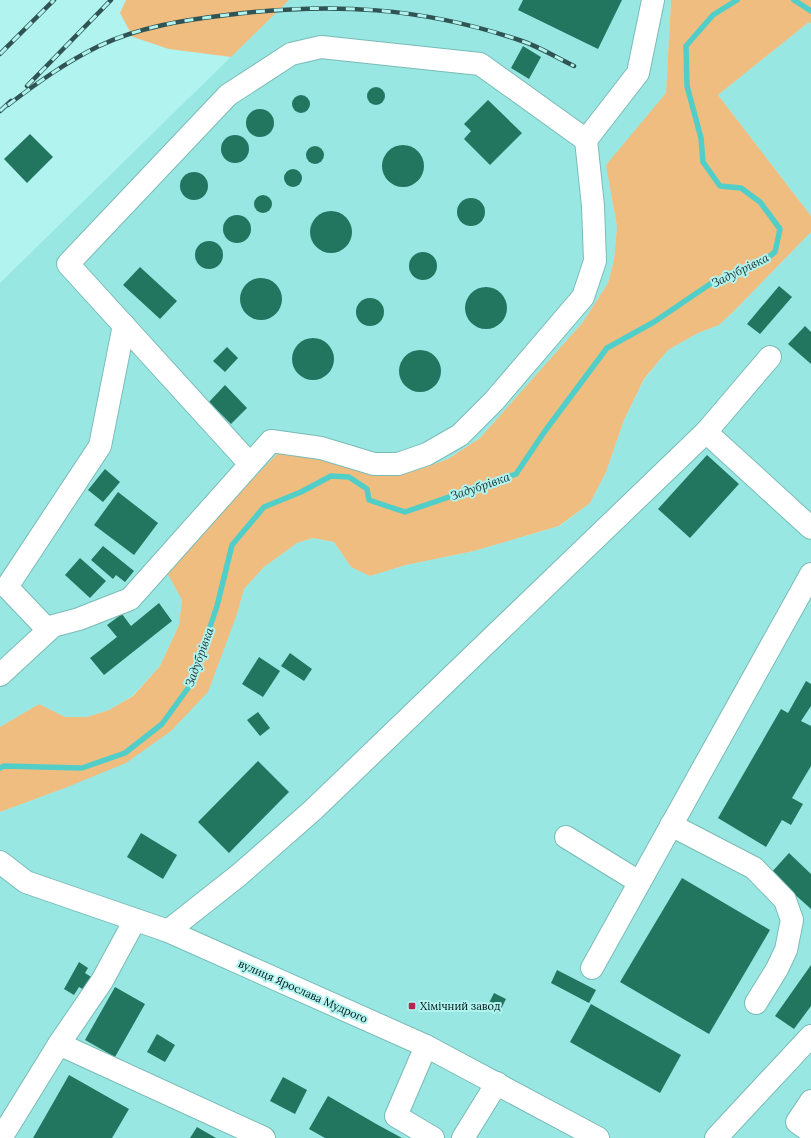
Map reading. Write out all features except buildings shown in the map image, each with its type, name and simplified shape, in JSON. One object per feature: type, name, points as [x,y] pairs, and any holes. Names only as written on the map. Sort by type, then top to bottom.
[{"type":"main road","points":[[0,675],[53,626],[130,599],[271,441],[321,448],[374,464],[398,464],[427,454],[460,435],[494,401],[583,298],[595,261],[593,206],[586,140],[638,73],[652,0]]},
{"type":"main road","points":[[250,464],[68,264],[228,96],[291,54],[321,47],[480,64],[586,140]]},
{"type":"main road","points":[[48,630],[3,590],[100,446],[124,325]]},
{"type":"main road","points":[[168,931],[239,875],[313,810],[706,432],[770,357]]},
{"type":"main road","points":[[706,432],[811,528]]},
{"type":"main road","points":[[592,968],[811,574]]},
{"type":"main road","points":[[672,825],[754,868],[785,900],[792,920],[786,950],[777,969],[756,1002]]},
{"type":"main road","points":[[566,837],[640,882]]},
{"type":"main road","name":"вулиця Ярослава Мудрого","points":[[0,862],[26,882],[168,931],[426,1046],[598,1138]]},
{"type":"main road","points":[[1,1138],[60,1044],[102,981],[135,920]]},
{"type":"main road","points":[[716,1138],[811,1036]]},
{"type":"main road","points":[[60,1044],[264,1138]]},
{"type":"main road","points":[[426,1046],[396,1116],[434,1138]]},
{"type":"main road","points":[[463,1138],[497,1083]]},
{"type":"main road","points":[[811,1101],[797,1122],[811,1132]]},
{"type":"shaded area","points":[[126,0],[289,0],[231,57],[169,49],[133,37],[120,13]]},
{"type":"shaded area","points":[[289,0],[671,0],[666,93],[640,127],[611,195],[617,227],[614,260],[608,283],[583,322],[480,438],[448,459],[418,470],[380,474],[182,600],[179,625],[160,666],[132,696],[109,710],[87,717],[65,717],[39,704],[0,727],[0,283]]},
{"type":"shaded area","points":[[671,0],[811,0],[811,24],[809,22],[718,95],[811,216],[811,232],[719,325],[698,333],[668,350],[644,379],[624,420],[606,472],[590,503],[559,526],[474,551],[406,565],[370,576],[351,567],[334,542],[313,538],[297,543],[264,567],[244,589],[237,614],[208,692],[171,731],[126,763],[0,812],[0,727],[39,704],[65,717],[87,717],[109,710],[133,696],[160,666],[179,625],[182,600],[165,569],[282,449],[380,474],[418,470],[448,459],[480,438],[583,322],[608,283],[614,260],[617,227],[606,165],[666,93]]},
{"type":"shaded area","points":[[809,22],[811,24],[811,216],[718,95]]},
{"type":"shaded area","points":[[811,232],[811,1138],[0,1138],[0,812],[65,788],[237,614],[244,589],[264,567],[297,543],[313,538],[334,542],[351,567],[370,576],[406,565],[474,551],[560,526],[590,503],[606,472],[624,420],[644,380],[668,350],[698,333],[719,325]]},
{"type":"waterway","name":"Задубрівка","points":[[0,768],[4,766],[82,768],[125,753],[162,724],[191,684],[217,606],[232,545],[264,507],[301,492],[331,476],[349,477],[367,489],[369,500],[405,512],[516,474],[545,431],[607,348],[654,322],[713,282],[762,262],[775,252],[780,229],[760,202],[741,188],[720,186],[703,162],[701,138],[687,86],[686,46],[713,15],[737,0]]},
{"type":"waterway","name":"Задубрівка","points":[[794,0],[811,11]]},
{"type":"railway","points":[[0,54],[54,0]]},
{"type":"railway","points":[[27,86],[111,0]]},
{"type":"railway","points":[[8,105],[63,66],[114,39],[146,29],[178,22],[265,11],[340,9],[376,10],[413,14],[449,21],[529,43],[574,66]]},
{"type":"railway","points":[[0,111],[11,101]]},
{"type":"place","name":"Хімічний завод","points":[[412,1006]]}]
